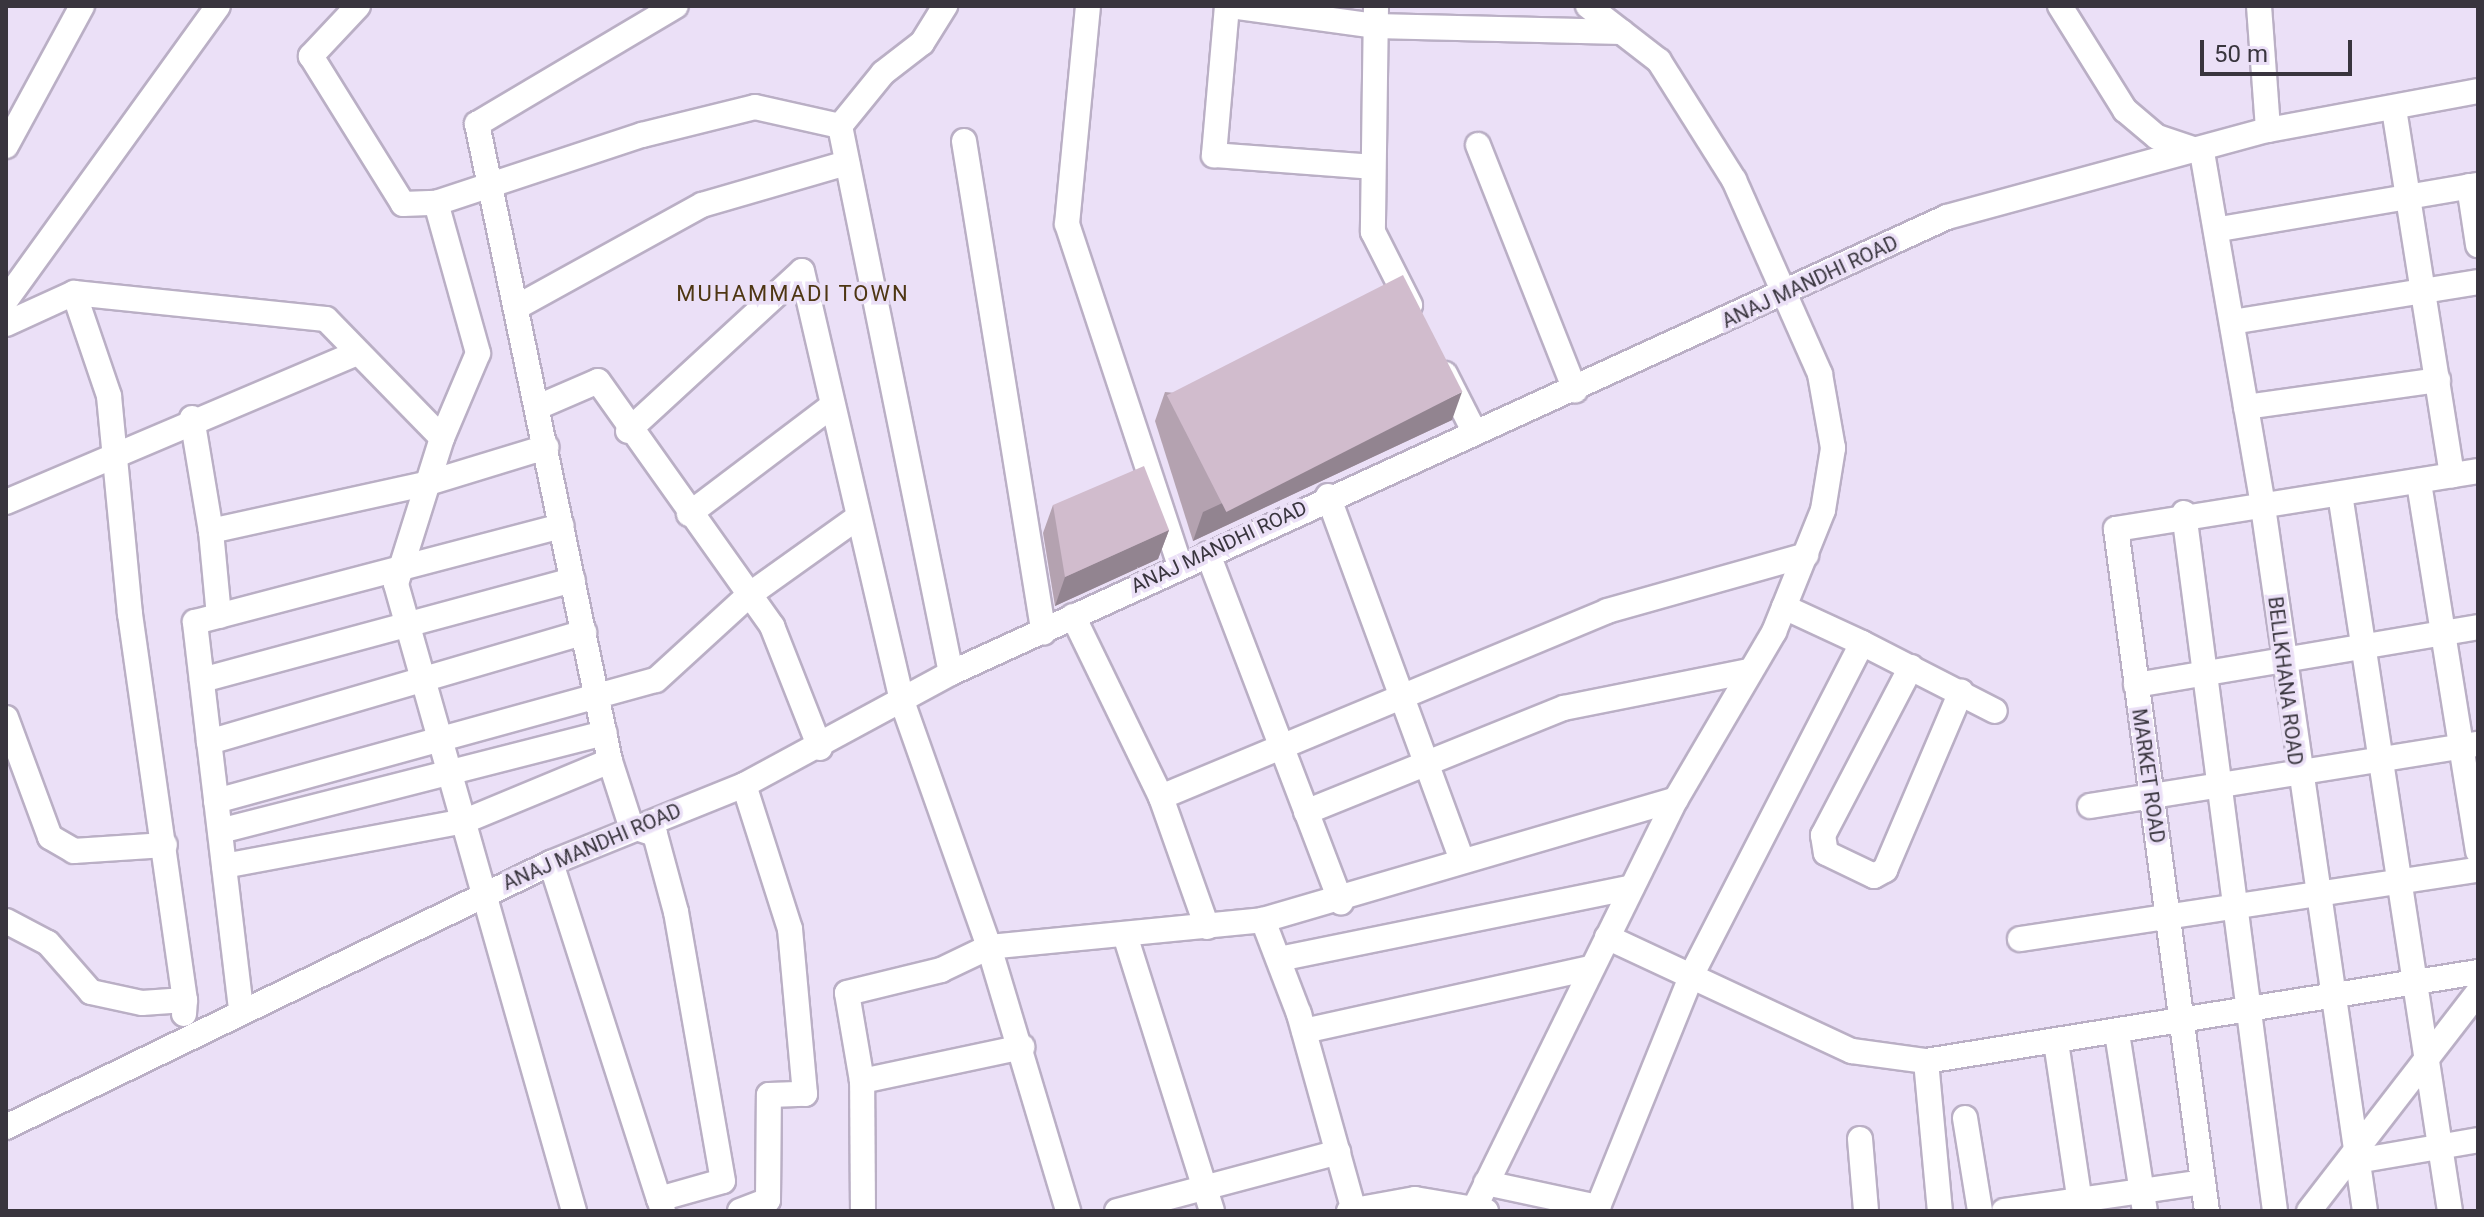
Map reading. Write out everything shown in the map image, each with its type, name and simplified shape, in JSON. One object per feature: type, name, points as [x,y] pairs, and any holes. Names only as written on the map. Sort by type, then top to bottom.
[{"type":"street","points":[[6,146],[82,6]]},
{"type":"street","points":[[6,300],[218,6]]},
{"type":"street","points":[[358,6],[311,56],[403,204],[436,203],[490,181],[755,107],[840,126]]},
{"type":"street","points":[[551,863],[661,1205],[723,1181],[676,912],[655,834],[631,826],[610,761],[477,124],[676,6]]},
{"type":"street","points":[[945,6],[922,43],[883,73],[840,126],[951,673]]},
{"type":"street","points":[[1088,6],[1067,224],[1180,566]]},
{"type":"street","points":[[1373,167],[1214,155],[1229,6],[1622,32]]},
{"type":"street","points":[[1480,1202],[1590,968],[1676,799],[1784,607],[1806,555],[1833,448],[1820,374],[1788,293],[1734,180],[1659,61],[1588,6]]},
{"type":"street","points":[[2060,6],[2125,110],[2157,137],[2202,152]]},
{"type":"street","points":[[2259,6],[2268,130]]},
{"type":"street","points":[[1376,16],[1373,232],[1473,429]]},
{"type":"street","name":"ANAJ MANDHI ROAD","points":[[6,1127],[184,1036],[551,863],[631,826],[744,785],[820,748],[951,673],[1044,633],[1073,616],[1328,496],[1473,429],[1575,390],[1947,217],[2202,152],[2268,130],[2478,91]]},
{"type":"street","points":[[2394,109],[2452,475]]},
{"type":"street","points":[[964,141],[1044,633]]},
{"type":"street","points":[[1478,145],[1575,390]]},
{"type":"street","name":"BELLKHANA ROAD","points":[[2202,152],[2220,229],[2262,500],[2297,773],[2365,1211]]},
{"type":"street","points":[[517,307],[702,205],[847,163]]},
{"type":"street","points":[[2220,229],[2474,186],[2478,245]]},
{"type":"street","points":[[436,203],[478,353],[425,484],[396,584],[449,773],[487,893],[574,1211]]},
{"type":"street","points":[[628,431],[802,271],[902,701],[1022,1047],[1068,1211]]},
{"type":"street","points":[[2232,322],[2478,282]]},
{"type":"street","points":[[6,324],[74,293],[326,319],[355,354],[442,438]]},
{"type":"street","points":[[74,293],[109,396],[130,614],[185,1000],[184,1036]]},
{"type":"street","points":[[6,502],[192,418],[355,354]]},
{"type":"street","points":[[2246,407],[2438,380]]},
{"type":"street","points":[[538,407],[598,381],[628,431],[772,626],[820,748]]},
{"type":"street","points":[[689,514],[832,406]]},
{"type":"street","points":[[192,418],[211,531],[219,616]]},
{"type":"street","points":[[211,531],[425,484],[546,447]]},
{"type":"street","points":[[2136,685],[2116,529],[2184,513],[2262,500],[2340,494],[2478,471]]},
{"type":"street","points":[[2419,483],[2443,635],[2470,746],[2478,851]]},
{"type":"street","points":[[2340,494],[2450,1211]]},
{"type":"street","points":[[1328,496],[1462,861]]},
{"type":"street","points":[[2184,513],[2254,1012],[2275,1211]]},
{"type":"street","points":[[216,801],[441,742],[656,680],[749,595],[857,518]]},
{"type":"street","points":[[241,1009],[195,622],[562,526]]},
{"type":"street","points":[[1208,554],[1285,744],[1306,812],[1341,902]]},
{"type":"street","points":[[1161,797],[1399,692],[1607,611],[1806,555]]},
{"type":"street","points":[[202,680],[573,580]]},
{"type":"street","points":[[1784,607],[1995,711]]},
{"type":"street","points":[[1073,616],[1161,797],[1207,927]]},
{"type":"street","name":"MARKET ROAD","points":[[2207,1211],[2136,685],[2478,627]]},
{"type":"street","points":[[209,742],[584,632]]},
{"type":"street","points":[[1263,920],[1304,1031],[1353,1210],[1415,1199],[1598,1207],[1692,974],[1862,643]]},
{"type":"street","points":[[1911,667],[1823,835],[1826,853],[1874,876],[1885,870],[1961,692]]},
{"type":"street","points":[[1306,812],[1428,767],[1564,708],[1749,671]]},
{"type":"street","points":[[6,718],[50,837],[74,851],[165,845]]},
{"type":"street","points":[[220,831],[605,733]]},
{"type":"street","points":[[2090,806],[2470,746]]},
{"type":"street","points":[[224,866],[465,821],[610,761]]},
{"type":"street","points":[[740,1211],[768,1200],[769,1095],[805,1094],[790,929],[744,785]]},
{"type":"street","points":[[863,1211],[862,1081],[847,993],[941,970],[989,947],[1263,920],[1341,902],[1462,861],[1676,799]]},
{"type":"street","points":[[2020,939],[2478,870]]},
{"type":"street","points":[[1279,959],[1632,887]]},
{"type":"street","points":[[6,921],[48,943],[91,992],[142,1003],[185,1000]]},
{"type":"street","points":[[1125,935],[1212,1211]]},
{"type":"street","points":[[1607,937],[1852,1051],[1926,1061],[2254,1012],[2478,972]]},
{"type":"street","points":[[1304,1031],[1590,968]]},
{"type":"street","points":[[2309,1211],[2356,1157],[2426,1055],[2478,992]]},
{"type":"street","points":[[2117,1033],[2145,1211]]},
{"type":"street","points":[[2056,1042],[2081,1204]]},
{"type":"street","points":[[862,1081],[1022,1047]]},
{"type":"street","points":[[1926,1061],[1940,1211]]},
{"type":"street","points":[[1965,1118],[1980,1211]]},
{"type":"street","points":[[1860,1139],[1866,1211]]},
{"type":"street","points":[[2356,1157],[2478,1140]]},
{"type":"street","points":[[1117,1211],[1338,1152]]},
{"type":"street","points":[[2004,1211],[2081,1204],[2141,1187],[2203,1182]]},
{"type":"building","points":[[1403,275],[1462,392],[1226,512],[1167,395]]},
{"type":"building","points":[[1144,466],[1169,530],[1065,577],[1053,505]]},
{"type":"district","name":"MUHAMMADI TOWN","points":[[793,294]]}]
